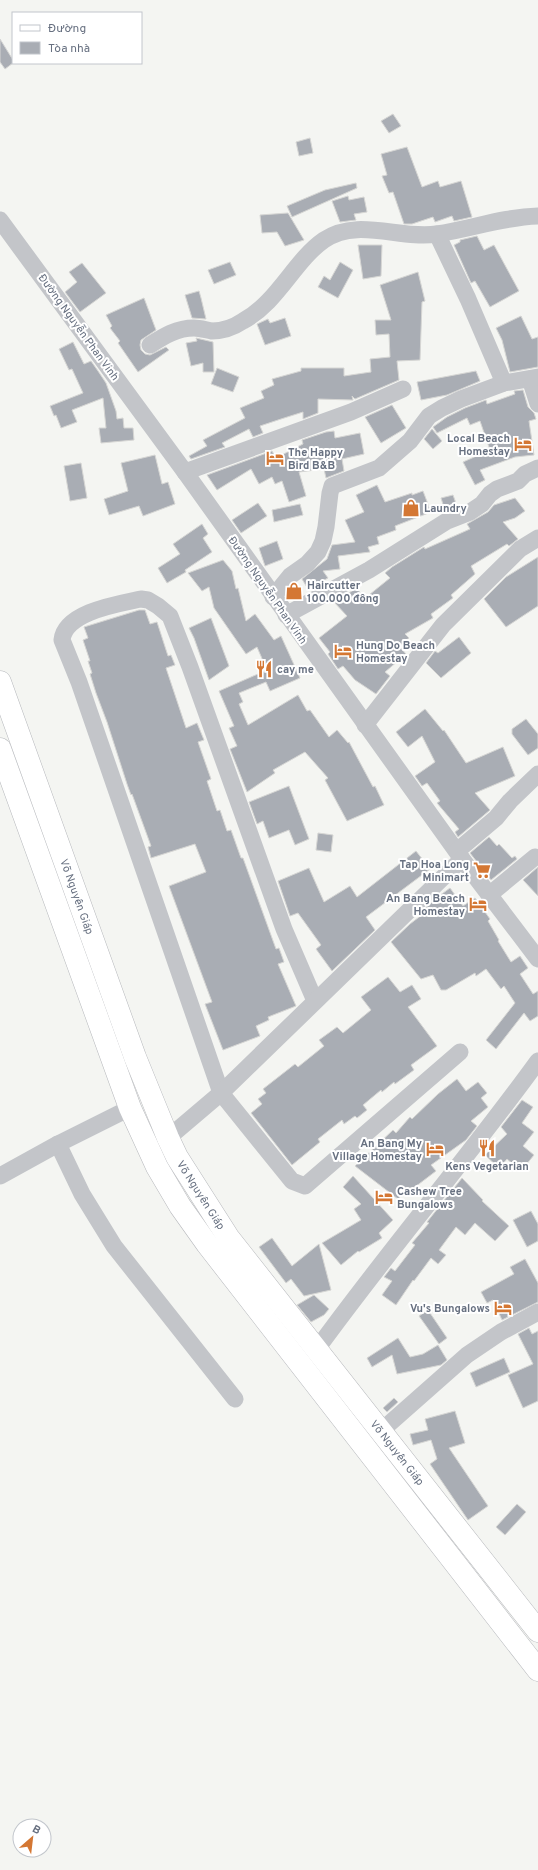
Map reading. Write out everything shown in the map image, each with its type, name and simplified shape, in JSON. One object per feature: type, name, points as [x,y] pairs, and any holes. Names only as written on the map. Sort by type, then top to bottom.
[{"type":"main road","name":"Võ Nguyên Giáp","points":[[0,682],[135,1057],[177,1158],[228,1237],[381,1430],[538,1632]]},
{"type":"main road","name":"Võ Nguyên Giáp","points":[[0,749],[130,1108],[148,1148],[180,1206],[207,1244],[538,1670]]},
{"type":"main road","points":[[148,1148],[168,1138]]},
{"type":"street","points":[[150,345],[165,334],[178,330],[195,328],[213,331],[227,329],[243,321],[259,310],[314,249],[324,240],[340,233],[355,230],[376,230],[400,233],[437,234],[503,219],[538,216]]},
{"type":"street","name":"Đường Nguyễn Phan Vinh","points":[[0,220],[185,472],[459,855],[538,959]]},
{"type":"street","points":[[437,234],[468,298],[504,383]]},
{"type":"street","points":[[273,597],[290,576],[307,564],[318,552],[323,541],[332,486],[379,468],[410,441],[429,416],[461,399],[504,383],[534,378],[538,404]]},
{"type":"street","points":[[185,472],[351,412],[403,389]]},
{"type":"street","points":[[286,615],[369,570],[447,521],[470,512],[482,504],[490,494],[497,489],[518,481],[525,474],[538,468]]},
{"type":"street","points":[[365,725],[442,625],[520,549],[538,538]]},
{"type":"street","points":[[315,1001],[284,929],[190,667],[170,616],[148,600],[141,599],[92,612],[72,621],[63,635],[62,640],[79,682],[221,1093],[292,1181],[305,1186],[460,1052]]},
{"type":"street","points":[[168,1138],[221,1093],[315,1001],[538,774]]},
{"type":"street","points":[[489,895],[535,857]]},
{"type":"street","points":[[317,1349],[353,1299],[503,1110],[538,1061]]},
{"type":"street","points":[[0,1176],[58,1144],[130,1108]]},
{"type":"street","points":[[58,1144],[82,1194],[114,1246],[235,1399]]},
{"type":"street","points":[[381,1430],[467,1355],[501,1332],[538,1312]]},
{"type":"building","points":[[0,39],[12,58],[12,64],[5,69],[0,62]]},
{"type":"building","points":[[393,114],[401,126],[389,133],[381,121]]},
{"type":"building","points":[[310,138],[313,153],[299,156],[296,142]]},
{"type":"building","points":[[407,147],[422,187],[438,181],[440,187],[461,181],[472,217],[454,221],[452,216],[435,222],[433,217],[412,224],[404,224],[393,192],[389,193],[382,176],[387,175],[381,154]]},
{"type":"building","points":[[356,183],[357,188],[292,217],[287,206],[325,190]]},
{"type":"building","points":[[348,196],[349,200],[364,197],[367,212],[354,214],[356,220],[340,222],[332,201]]},
{"type":"building","points":[[288,213],[304,240],[285,246],[277,232],[262,233],[260,215]]},
{"type":"building","points":[[477,236],[484,250],[494,245],[519,291],[490,307],[475,281],[471,283],[454,245],[460,242],[460,240]]},
{"type":"building","points":[[358,245],[382,245],[381,276],[363,279]]},
{"type":"building","points":[[230,262],[236,275],[214,284],[208,270]]},
{"type":"building","points":[[340,262],[353,270],[338,298],[318,287],[324,276],[330,280]]},
{"type":"building","points":[[82,263],[106,293],[80,312],[65,292],[77,282],[69,272]]},
{"type":"building","points":[[418,272],[425,301],[422,302],[420,360],[397,361],[399,380],[355,399],[352,396],[353,400],[318,399],[318,413],[303,419],[303,412],[260,426],[263,433],[253,437],[249,429],[222,443],[225,447],[191,459],[189,456],[207,446],[203,440],[245,418],[240,408],[264,398],[261,391],[274,385],[272,379],[301,371],[301,368],[344,368],[344,376],[371,372],[370,359],[390,357],[389,334],[376,335],[375,320],[391,320],[380,285]]},
{"type":"building","points":[[199,291],[206,319],[192,318],[185,295]]},
{"type":"building","points":[[144,298],[156,330],[141,340],[141,350],[145,354],[150,355],[166,347],[169,350],[138,372],[118,343],[120,341],[110,328],[112,326],[106,315]]},
{"type":"building","points":[[521,316],[532,339],[538,337],[538,367],[510,372],[502,340],[496,328]]},
{"type":"building","points":[[285,318],[291,336],[265,345],[257,324],[268,319],[270,323]]},
{"type":"building","points":[[196,338],[213,342],[214,372],[203,372],[203,363],[191,366],[186,343],[197,341]]},
{"type":"building","points":[[73,342],[84,364],[91,361],[106,383],[116,411],[117,419],[123,418],[124,428],[133,428],[134,440],[101,443],[99,428],[106,428],[103,398],[72,410],[77,422],[61,428],[56,415],[54,416],[50,406],[83,393],[72,369],[69,370],[59,349]]},
{"type":"building","points":[[217,368],[239,377],[233,392],[211,384]]},
{"type":"building","points":[[476,371],[480,381],[447,395],[421,400],[417,382]]},
{"type":"building","points":[[523,390],[528,407],[534,413],[536,419],[529,421],[534,455],[515,457],[480,470],[485,480],[475,485],[463,462],[490,450],[480,421],[470,425],[467,418],[437,433],[433,427],[447,417],[465,408],[486,400],[487,404],[515,394],[514,391]]},
{"type":"building","points":[[392,405],[406,428],[381,443],[365,417]]},
{"type":"building","points":[[432,429],[442,441],[433,449],[424,439]]},
{"type":"building","points":[[334,431],[335,438],[360,433],[364,454],[342,459],[344,471],[326,478],[324,469],[299,472],[306,496],[289,502],[282,481],[275,484],[272,477],[259,484],[251,469],[217,490],[207,475],[272,451],[276,458],[303,444],[302,440],[326,432]]},
{"type":"building","points":[[155,455],[162,484],[168,482],[175,504],[143,516],[139,506],[109,515],[104,499],[128,491],[121,463]]},
{"type":"building","points":[[81,463],[87,498],[70,501],[64,466]]},
{"type":"building","points":[[377,485],[385,502],[423,491],[431,512],[395,526],[396,530],[377,537],[379,544],[368,547],[370,552],[338,556],[340,569],[323,571],[328,578],[308,589],[302,579],[327,559],[332,545],[355,542],[345,520],[364,512],[356,495]]},
{"type":"building","points":[[453,495],[457,506],[445,511],[441,498]]},
{"type":"building","points":[[515,498],[525,511],[515,518],[503,522],[518,539],[509,546],[507,544],[471,566],[475,574],[451,595],[453,598],[431,614],[433,618],[405,634],[409,638],[399,646],[406,654],[385,672],[390,676],[376,694],[355,680],[343,666],[338,669],[328,654],[330,652],[319,638],[347,616],[334,602],[357,588],[364,599],[390,578],[385,573],[392,567],[424,547],[425,549],[470,529],[467,524],[488,512],[494,505]]},
{"type":"building","points":[[258,503],[267,516],[241,533],[232,520]]},
{"type":"building","points":[[300,504],[303,515],[274,522],[272,510]]},
{"type":"building","points":[[202,524],[208,534],[203,538],[212,552],[185,570],[186,572],[167,583],[158,568],[180,554],[173,544]]},
{"type":"building","points":[[277,541],[283,559],[265,566],[259,548]]},
{"type":"building","points":[[538,557],[538,606],[506,627],[484,599],[506,577]]},
{"type":"building","points":[[223,560],[232,571],[246,621],[255,614],[274,640],[281,636],[300,678],[270,691],[266,682],[239,693],[243,702],[239,704],[248,725],[298,695],[307,711],[310,710],[329,737],[337,730],[348,743],[349,742],[373,787],[375,786],[384,805],[347,821],[325,780],[328,778],[305,752],[273,770],[275,773],[247,792],[230,749],[237,746],[229,728],[234,726],[219,691],[267,670],[257,647],[246,654],[214,608],[209,587],[202,591],[188,573]]},
{"type":"building","points":[[139,610],[145,610],[150,624],[157,622],[168,656],[171,655],[175,665],[166,668],[186,728],[197,723],[204,740],[198,742],[211,779],[207,781],[217,811],[220,810],[227,831],[231,830],[241,858],[243,858],[276,949],[279,948],[284,962],[278,964],[296,1006],[268,1017],[269,1020],[256,1026],[260,1036],[223,1050],[205,1004],[212,1002],[169,886],[206,872],[195,844],[151,858],[148,847],[151,846],[127,784],[96,693],[90,674],[92,673],[88,661],[90,661],[83,640],[88,638],[84,627]]},
{"type":"building","points":[[211,618],[229,666],[209,680],[189,628]]},
{"type":"building","points":[[459,637],[471,653],[441,678],[426,663],[435,651],[438,653]]},
{"type":"building","points":[[425,709],[443,731],[444,730],[466,763],[503,747],[515,776],[475,793],[490,810],[458,837],[455,832],[459,829],[437,803],[440,801],[427,783],[422,786],[415,776],[435,762],[422,736],[408,747],[396,732]]},
{"type":"building","points":[[526,719],[538,734],[538,748],[528,755],[512,734],[512,729]]},
{"type":"building","points":[[289,786],[309,839],[295,845],[289,830],[269,838],[263,821],[257,824],[249,802]]},
{"type":"building","points":[[318,833],[333,835],[331,852],[316,850]]},
{"type":"building","points":[[489,837],[497,846],[499,844],[512,858],[515,856],[517,859],[491,880],[470,853]]},
{"type":"building","points":[[416,851],[430,869],[366,917],[375,930],[332,971],[316,949],[321,945],[298,913],[290,916],[278,881],[309,868],[324,902],[350,886],[357,897]]},
{"type":"building","points":[[538,867],[538,896],[523,880]]},
{"type":"building","points":[[450,888],[463,906],[475,898],[490,919],[488,921],[511,962],[520,956],[528,968],[520,974],[533,994],[538,991],[538,1016],[530,1021],[524,1013],[496,1049],[486,1040],[515,1003],[504,986],[501,989],[486,969],[476,976],[475,973],[446,990],[441,990],[433,975],[421,979],[391,942],[423,914],[421,912],[435,899]]},
{"type":"building","points":[[388,977],[400,992],[412,985],[421,999],[408,1007],[437,1046],[411,1065],[414,1070],[395,1084],[394,1082],[382,1092],[381,1090],[363,1105],[367,1110],[357,1118],[355,1116],[344,1124],[342,1120],[318,1139],[320,1142],[292,1165],[251,1113],[262,1104],[258,1099],[266,1093],[263,1089],[295,1064],[298,1067],[324,1046],[319,1040],[337,1027],[343,1033],[371,1010],[361,997]]},
{"type":"building","points":[[457,1079],[466,1091],[478,1082],[487,1093],[481,1098],[488,1107],[471,1121],[477,1126],[466,1140],[431,1165],[436,1171],[415,1187],[416,1189],[398,1199],[355,1166],[393,1130],[396,1133],[410,1117],[412,1119],[438,1094]]},
{"type":"building","points":[[522,1100],[533,1107],[522,1123],[534,1132],[523,1146],[534,1155],[521,1171],[507,1159],[499,1168],[485,1155],[507,1134],[501,1127]]},
{"type":"building","points":[[353,1176],[393,1220],[379,1233],[382,1238],[359,1252],[358,1251],[341,1265],[322,1243],[361,1220],[354,1209],[361,1204],[343,1187]]},
{"type":"building","points":[[462,1178],[483,1200],[482,1201],[509,1226],[495,1241],[475,1223],[465,1235],[456,1227],[439,1250],[446,1255],[438,1264],[431,1258],[414,1281],[413,1280],[396,1305],[382,1295],[392,1281],[384,1277],[391,1268],[395,1271],[415,1245],[412,1243],[429,1223],[427,1222]]},
{"type":"building","points":[[531,1211],[538,1224],[538,1241],[527,1247],[513,1220]]},
{"type":"building","points":[[272,1238],[292,1266],[319,1244],[331,1290],[304,1296],[291,1279],[286,1283],[259,1247]]},
{"type":"building","points":[[525,1259],[538,1283],[538,1302],[502,1320],[493,1300],[487,1303],[481,1292],[514,1274],[510,1267]]},
{"type":"building","points":[[314,1295],[329,1309],[324,1315],[311,1322],[297,1305]]},
{"type":"building","points":[[428,1310],[447,1338],[439,1344],[419,1316]]},
{"type":"building","points":[[529,1328],[532,1334],[538,1331],[538,1401],[523,1408],[508,1375],[533,1364],[518,1334]]},
{"type":"building","points":[[398,1338],[410,1357],[423,1354],[438,1345],[447,1360],[441,1365],[397,1374],[392,1355],[372,1367],[367,1358]]},
{"type":"building","points":[[504,1358],[510,1372],[476,1387],[470,1373]]},
{"type":"building","points":[[394,1398],[398,1402],[387,1412],[383,1408]]},
{"type":"building","points":[[455,1411],[465,1443],[449,1448],[488,1506],[468,1520],[430,1464],[437,1459],[431,1440],[413,1445],[410,1434],[428,1430],[425,1419]]},
{"type":"building","points":[[517,1504],[526,1512],[505,1535],[496,1527]]},
{"type":"place","name":"Local Beach Homestay","points":[[523,444]]},
{"type":"place","name":"The Happy Bird B&B","points":[[275,458]]},
{"type":"place","name":"Laundry","points":[[411,508]]},
{"type":"place","name":"Haircutter 100.000 đông","points":[[294,591]]},
{"type":"place","name":"Hung Do Beach Homestay","points":[[343,651]]},
{"type":"place","name":"cay me","points":[[264,669]]},
{"type":"place","name":"Tap Hoa Long Minimart","points":[[482,870]]},
{"type":"place","name":"An Bang Beach Homestay","points":[[478,904]]},
{"type":"place","name":"Kens Vegetarian","points":[[487,1148]]},
{"type":"place","name":"An Bang My Village Homestay","points":[[435,1149]]},
{"type":"place","name":"Cashew Tree Bungalows","points":[[384,1197]]},
{"type":"place","name":"Vu's Bungalows","points":[[503,1308]]}]
